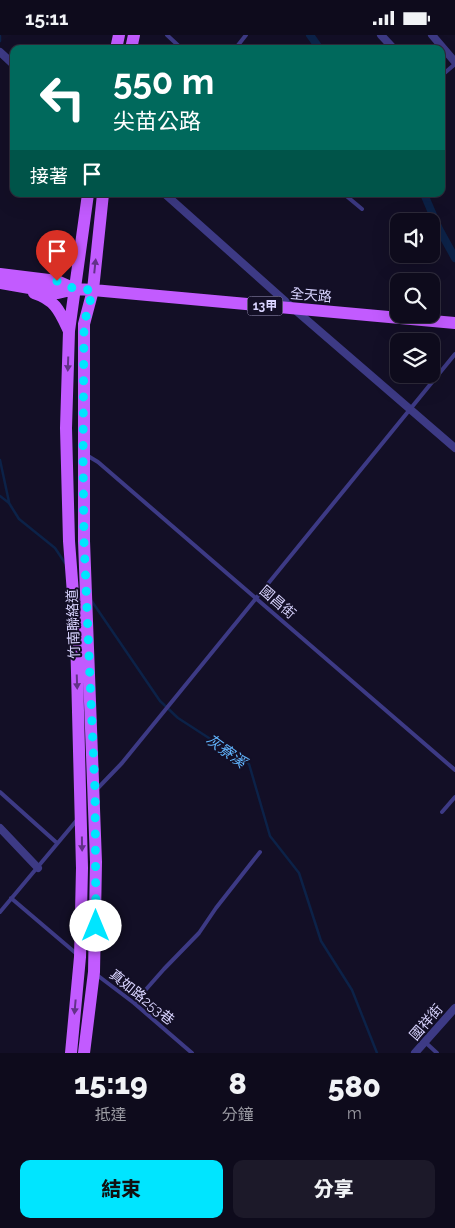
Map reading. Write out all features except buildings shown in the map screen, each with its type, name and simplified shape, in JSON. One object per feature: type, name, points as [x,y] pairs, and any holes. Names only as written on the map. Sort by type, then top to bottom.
[{"type":"main road","name":"竹南聯絡道","points":[[84,1053],[91,970],[96,871],[82,634],[69,541],[66,439],[69,331],[88,197]]},
{"type":"main road","name":"竹南聯絡道","points":[[71,1053],[82,960],[84,811],[82,634],[84,324],[93,290],[103,197]]},
{"type":"main road","name":"13甲","points":[[3,279],[57,281],[75,289]]},
{"type":"main road","points":[[3,279],[47,298],[60,312],[69,331]]},
{"type":"main road","name":"全天路","points":[[75,289],[455,323]]},
{"type":"street","points":[[381,35],[390,45]]},
{"type":"street","points":[[432,35],[440,45]]},
{"type":"street","points":[[445,51],[455,63]]},
{"type":"street","points":[[0,53],[10,62]]},
{"type":"street","points":[[169,197],[294,309],[455,448]]},
{"type":"street","points":[[0,828],[38,868]]},
{"type":"street","name":"國祥街","points":[[415,1053],[455,1008]]},
{"type":"lane","points":[[167,35],[178,45]]},
{"type":"lane","points":[[445,72],[455,63]]},
{"type":"lane","points":[[348,197],[362,209]]},
{"type":"lane","points":[[92,795],[122,763],[455,355]]},
{"type":"lane","name":"國昌街","points":[[83,454],[98,462],[455,770]]},
{"type":"lane","points":[[0,792],[57,843]]},
{"type":"lane","points":[[442,812],[455,797]]},
{"type":"lane","points":[[0,912],[84,811]]},
{"type":"lane","points":[[134,1003],[199,933],[260,852]]},
{"type":"lane","points":[[12,898],[82,960]]},
{"type":"lane","name":"真如路253巷","points":[[91,970],[134,1003],[192,1053]]},
{"type":"lane","points":[[425,1042],[437,1053]]},
{"type":"waterway","points":[[310,35],[317,45]]},
{"type":"waterway","points":[[0,36],[0,41]]},
{"type":"waterway","points":[[425,197],[439,229],[455,258]]},
{"type":"waterway","points":[[0,460],[9,502]]},
{"type":"waterway","name":"灰寮溪","points":[[0,496],[9,503],[19,519],[55,548],[65,563]]},
{"type":"waterway","name":"灰寮溪","points":[[91,600],[160,701],[178,718],[249,764],[270,836],[299,873],[321,941],[352,990],[377,1053]]},
{"type":"route","points":[[57,281],[75,289],[93,290],[84,324],[83,454],[84,541],[95,792],[96,926]]}]
